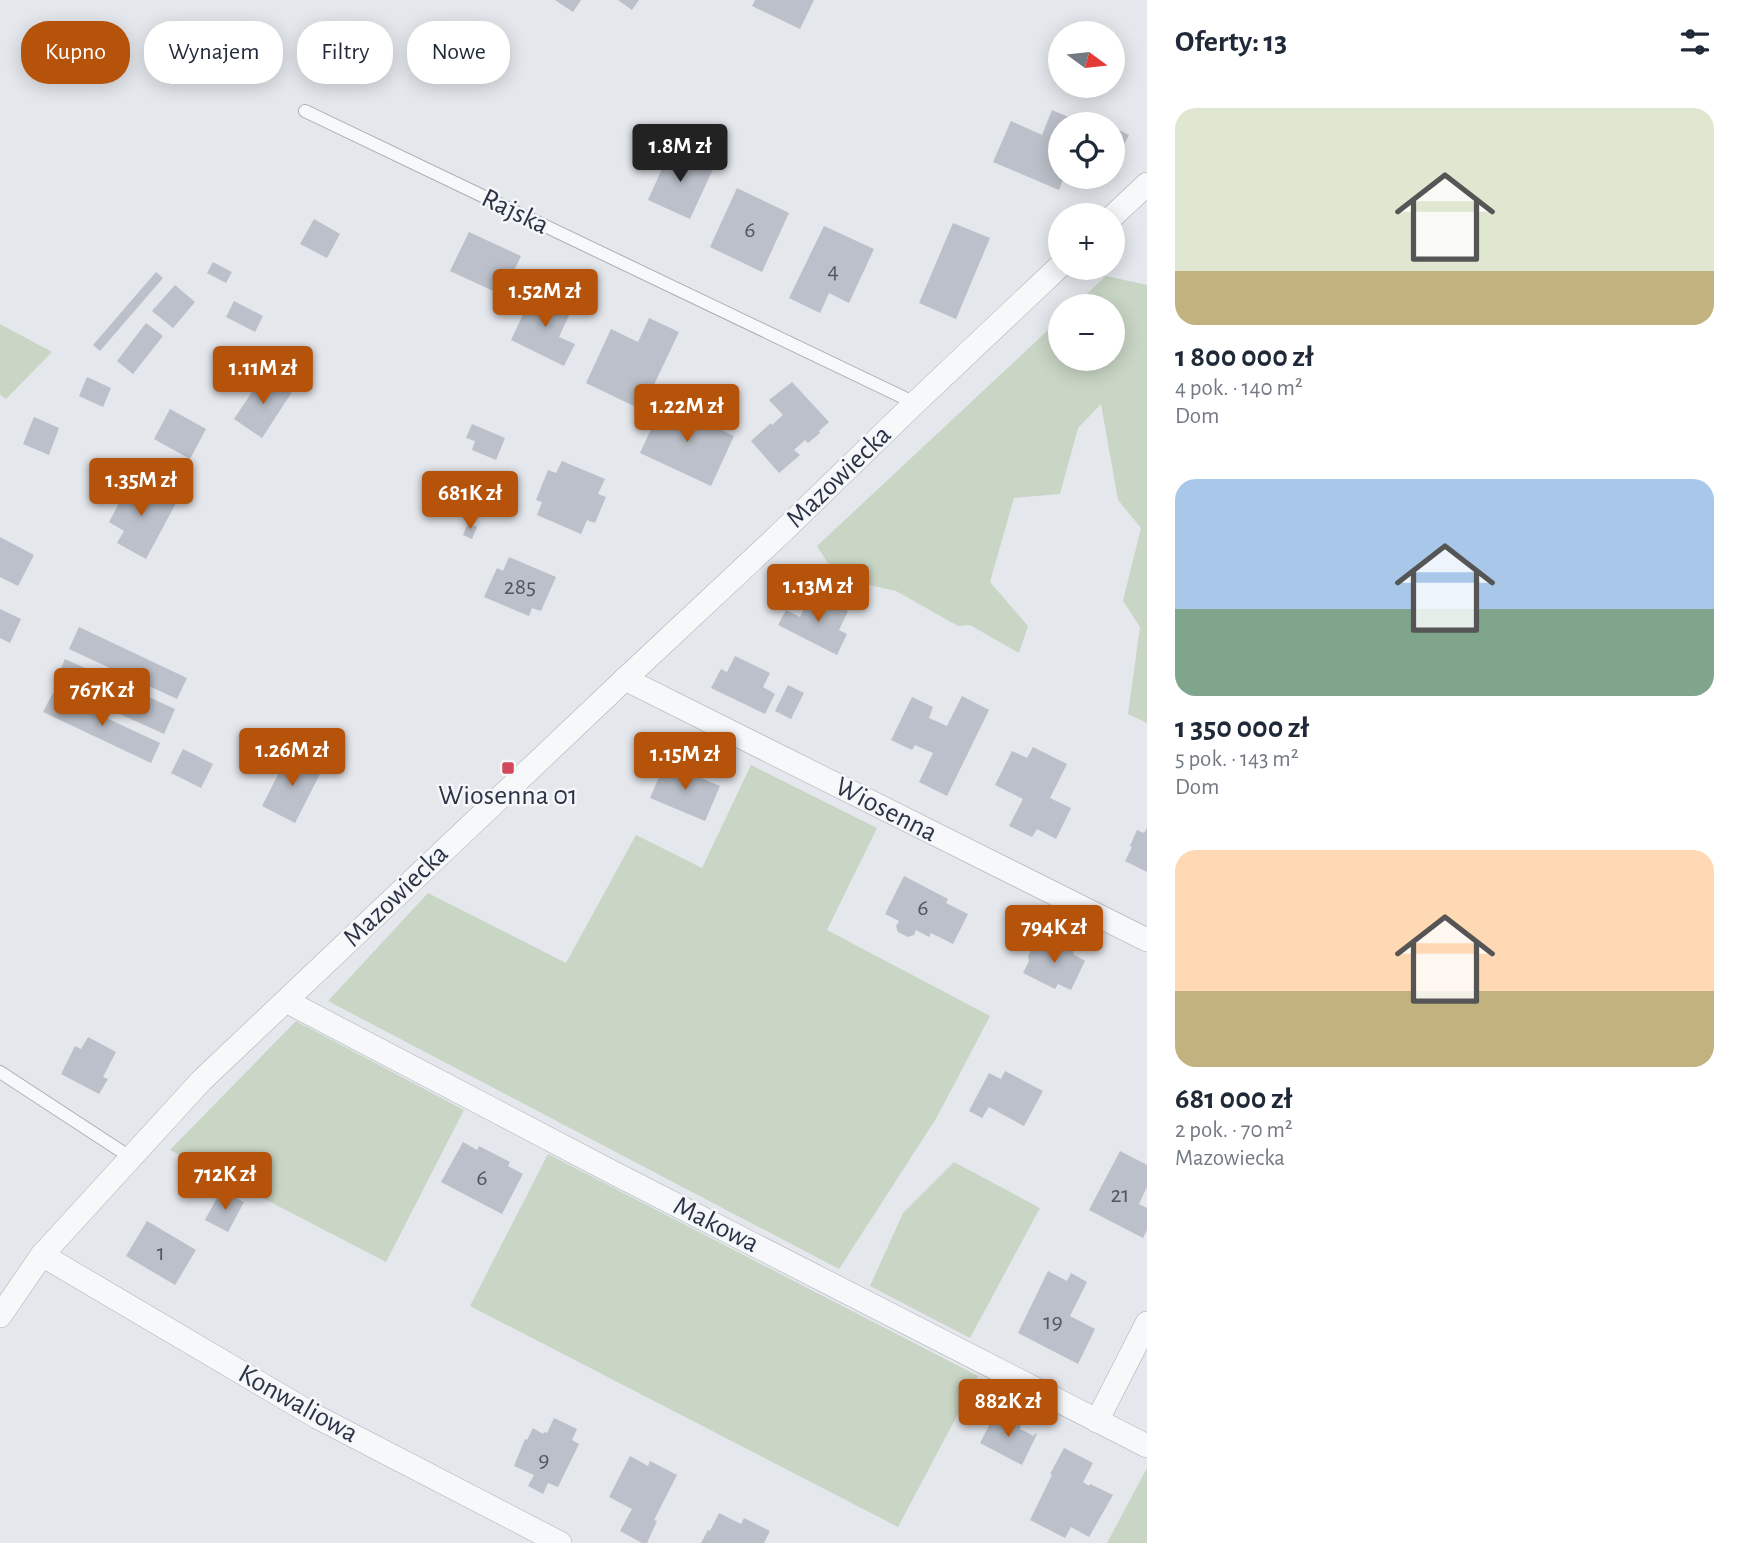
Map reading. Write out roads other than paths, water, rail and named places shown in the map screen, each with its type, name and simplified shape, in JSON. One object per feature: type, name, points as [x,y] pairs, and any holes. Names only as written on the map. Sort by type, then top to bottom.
[{"type":"street","points":[[1125,205],[1147,184]]},
{"type":"street","name":"Mazowiecka","points":[[0,1316],[42,1255],[201,1081],[1048,277]]},
{"type":"street","name":"Wiosenna","points":[[625,679],[1147,940]]},
{"type":"street","name":"Makowa","points":[[286,1000],[610,1171],[1147,1446]]},
{"type":"street","name":"Konwaliowa","points":[[42,1255],[317,1416],[560,1543]]},
{"type":"street","points":[[1097,1421],[1147,1323]]},
{"type":"lane","name":"Rajska","points":[[305,111],[915,403]]},
{"type":"lane","points":[[0,1072],[130,1157]]},
{"type":"place","name":"Wiosenna 01","points":[[508,768]]}]
